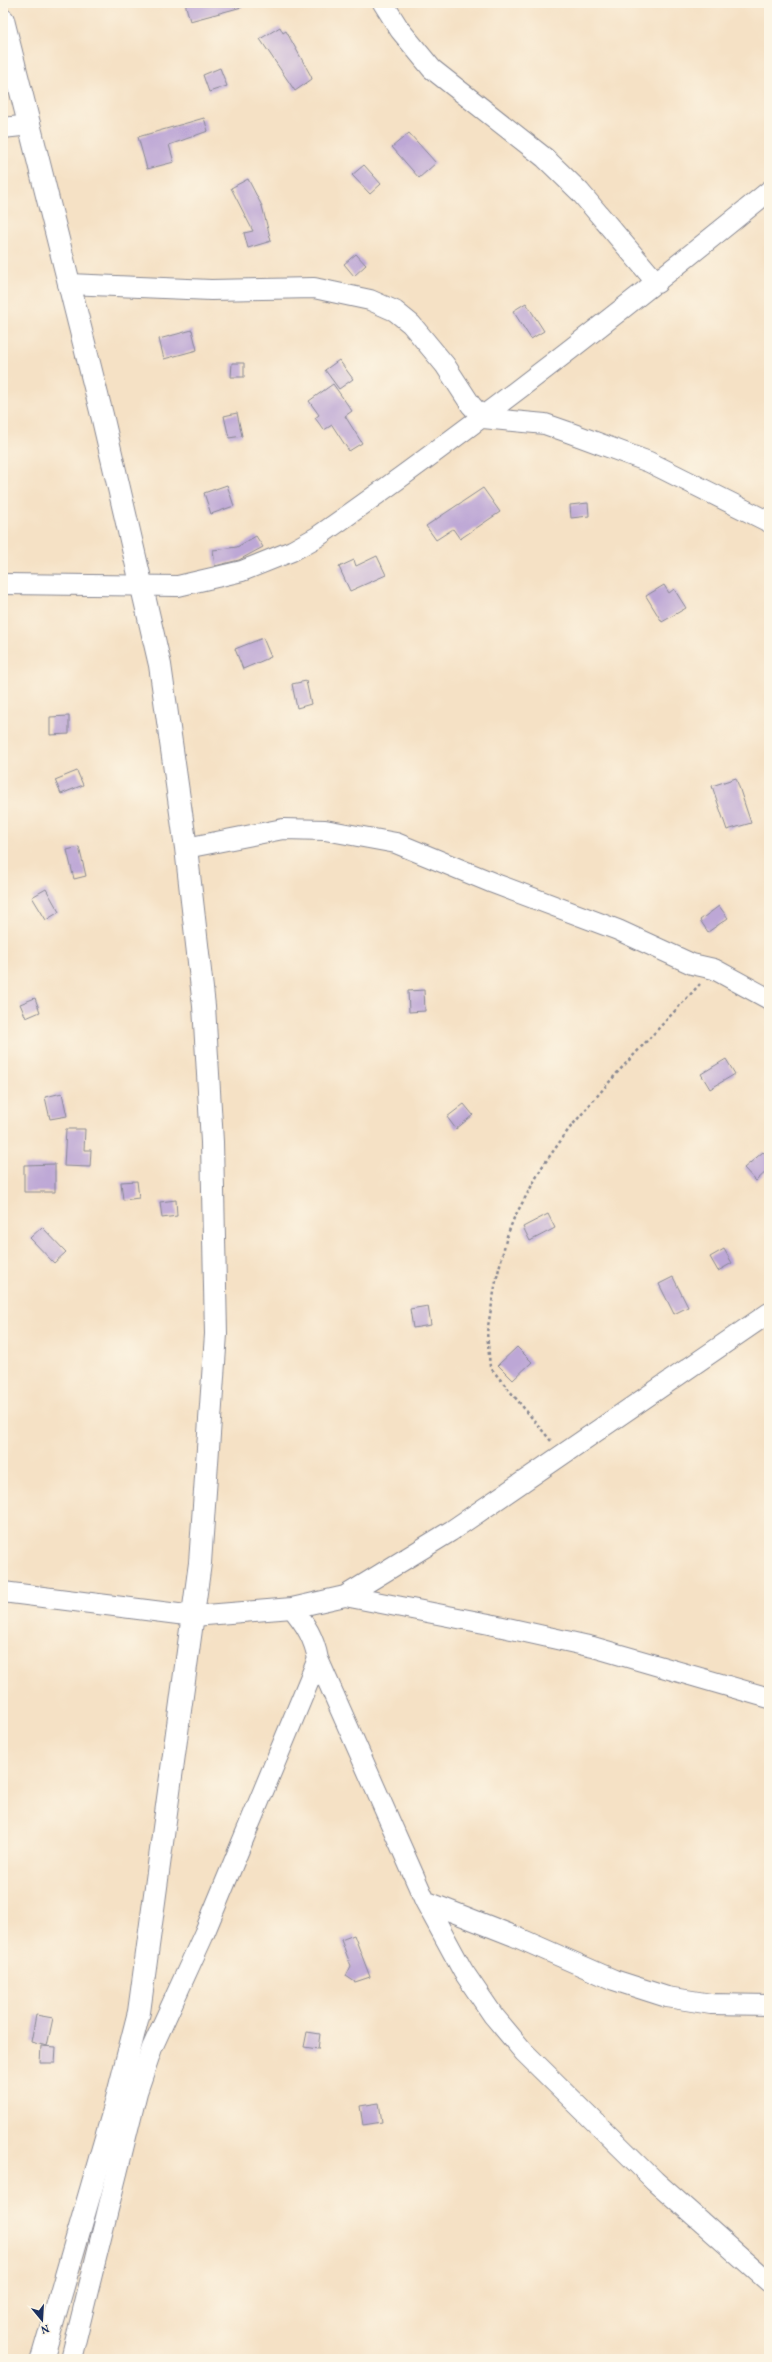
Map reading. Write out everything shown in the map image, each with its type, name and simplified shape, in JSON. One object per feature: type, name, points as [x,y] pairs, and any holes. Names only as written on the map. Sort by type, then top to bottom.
[{"type":"street","points":[[383,3],[400,30],[432,69],[560,173],[580,192],[657,282]]},
{"type":"street","points":[[3,20],[102,415],[160,665],[186,848],[204,1006],[212,1142],[216,1334],[200,1563],[194,1616],[139,2012],[114,2110],[42,2359]]},
{"type":"street","points":[[3,128],[30,125]]},
{"type":"street","points":[[3,584],[178,586],[217,578],[292,551],[317,537],[483,418],[657,282],[769,191]]},
{"type":"street","points":[[68,284],[211,290],[314,288],[370,300],[395,311],[412,324],[445,366],[471,405],[483,418],[545,424],[568,432],[648,462],[769,522]]},
{"type":"street","points":[[186,848],[283,829],[325,830],[371,837],[413,849],[493,883],[618,930],[692,964],[714,969],[769,999]]},
{"type":"street","points":[[3,1592],[194,1616],[292,1608],[345,1596],[451,1531],[769,1313]]},
{"type":"street","points":[[345,1596],[489,1624],[593,1648],[769,1698]]},
{"type":"street","points":[[292,1608],[309,1628],[315,1643],[318,1660],[425,1901],[463,1971],[493,2015],[524,2052],[655,2181],[769,2282]]},
{"type":"street","points":[[71,2359],[137,2092],[152,2048],[204,1934],[318,1660]]},
{"type":"street","points":[[425,1901],[514,1936],[614,1980],[667,1997],[711,2004],[769,2005]]},
{"type":"path","points":[[561,1456],[534,1419],[490,1366],[487,1332],[496,1281],[507,1236],[514,1218],[542,1167],[569,1129],[617,1072],[714,969]]},
{"type":"building","points":[[185,3],[241,3],[242,7],[190,21]]},
{"type":"building","points":[[280,27],[283,33],[286,31],[312,79],[295,91],[260,39]]},
{"type":"building","points":[[220,68],[227,86],[209,92],[203,75]]},
{"type":"building","points":[[204,118],[208,131],[169,145],[174,162],[147,169],[138,137]]},
{"type":"building","points":[[409,133],[436,163],[419,178],[392,147]]},
{"type":"building","points":[[364,165],[381,184],[370,194],[352,175]]},
{"type":"building","points":[[248,179],[262,206],[271,241],[248,248],[244,233],[253,231],[231,188]]},
{"type":"building","points":[[356,254],[366,265],[354,276],[344,264]]},
{"type":"building","points":[[526,303],[544,331],[531,339],[513,311]]},
{"type":"building","points":[[192,330],[197,350],[164,359],[159,339]]},
{"type":"building","points":[[339,360],[353,379],[339,389],[325,370]]},
{"type":"building","points":[[232,363],[244,363],[244,377],[231,377]]},
{"type":"building","points":[[333,384],[352,411],[345,416],[362,443],[349,451],[332,425],[324,430],[315,418],[319,415],[309,401]]},
{"type":"building","points":[[237,413],[242,436],[229,438],[224,416]]},
{"type":"building","points":[[227,485],[234,506],[211,514],[204,493]]},
{"type":"building","points":[[483,488],[500,512],[460,539],[453,529],[436,540],[426,526]]},
{"type":"building","points":[[588,503],[589,516],[571,518],[570,505]]},
{"type":"building","points":[[256,536],[263,547],[239,560],[215,566],[213,550],[237,547]]},
{"type":"building","points":[[377,556],[386,575],[350,591],[339,567],[354,560],[356,566]]},
{"type":"building","points":[[664,585],[669,593],[674,589],[686,608],[662,622],[646,596]]},
{"type":"building","points":[[263,638],[271,657],[243,669],[235,649]]},
{"type":"building","points":[[306,681],[311,704],[297,708],[292,684]]},
{"type":"building","points":[[69,716],[69,734],[50,735],[50,717]]},
{"type":"building","points":[[77,771],[83,785],[61,794],[55,780]]},
{"type":"building","points":[[736,778],[751,823],[727,830],[712,786]]},
{"type":"building","points":[[79,847],[86,876],[74,879],[67,850]]},
{"type":"building","points":[[46,889],[59,912],[46,920],[32,897]]},
{"type":"building","points":[[719,906],[728,918],[708,932],[700,920]]},
{"type":"building","points":[[424,990],[425,1011],[409,1012],[408,991]]},
{"type":"building","points":[[35,998],[40,1012],[26,1018],[20,1004]]},
{"type":"building","points":[[726,1059],[735,1074],[710,1089],[701,1074]]},
{"type":"building","points":[[62,1093],[67,1116],[50,1119],[45,1097]]},
{"type":"building","points":[[464,1104],[473,1115],[456,1129],[447,1117]]},
{"type":"building","points":[[66,1129],[85,1129],[84,1150],[91,1150],[90,1167],[64,1166]]},
{"type":"building","points":[[763,1152],[769,1158],[769,1169],[756,1181],[744,1168]]},
{"type":"building","points":[[55,1164],[55,1192],[24,1192],[24,1165]]},
{"type":"building","points":[[137,1181],[139,1198],[123,1200],[121,1182]]},
{"type":"building","points":[[176,1200],[177,1216],[162,1218],[160,1202]]},
{"type":"building","points":[[548,1214],[555,1228],[530,1241],[523,1227]]},
{"type":"building","points":[[42,1227],[66,1252],[54,1263],[30,1238]]},
{"type":"building","points":[[724,1249],[732,1263],[718,1271],[710,1257]]},
{"type":"building","points":[[673,1277],[688,1307],[674,1314],[659,1284]]},
{"type":"building","points":[[428,1306],[431,1325],[413,1328],[410,1309]]},
{"type":"building","points":[[517,1347],[532,1362],[513,1380],[498,1365]]},
{"type":"building","points":[[354,1935],[370,1977],[355,1982],[346,1976],[351,1966],[341,1940]]},
{"type":"building","points":[[36,2015],[53,2018],[47,2046],[31,2042]]},
{"type":"building","points":[[307,2032],[320,2034],[318,2049],[304,2047]]},
{"type":"building","points":[[41,2046],[56,2047],[55,2063],[40,2063]]},
{"type":"building","points":[[379,2103],[382,2122],[363,2125],[360,2106]]}]
